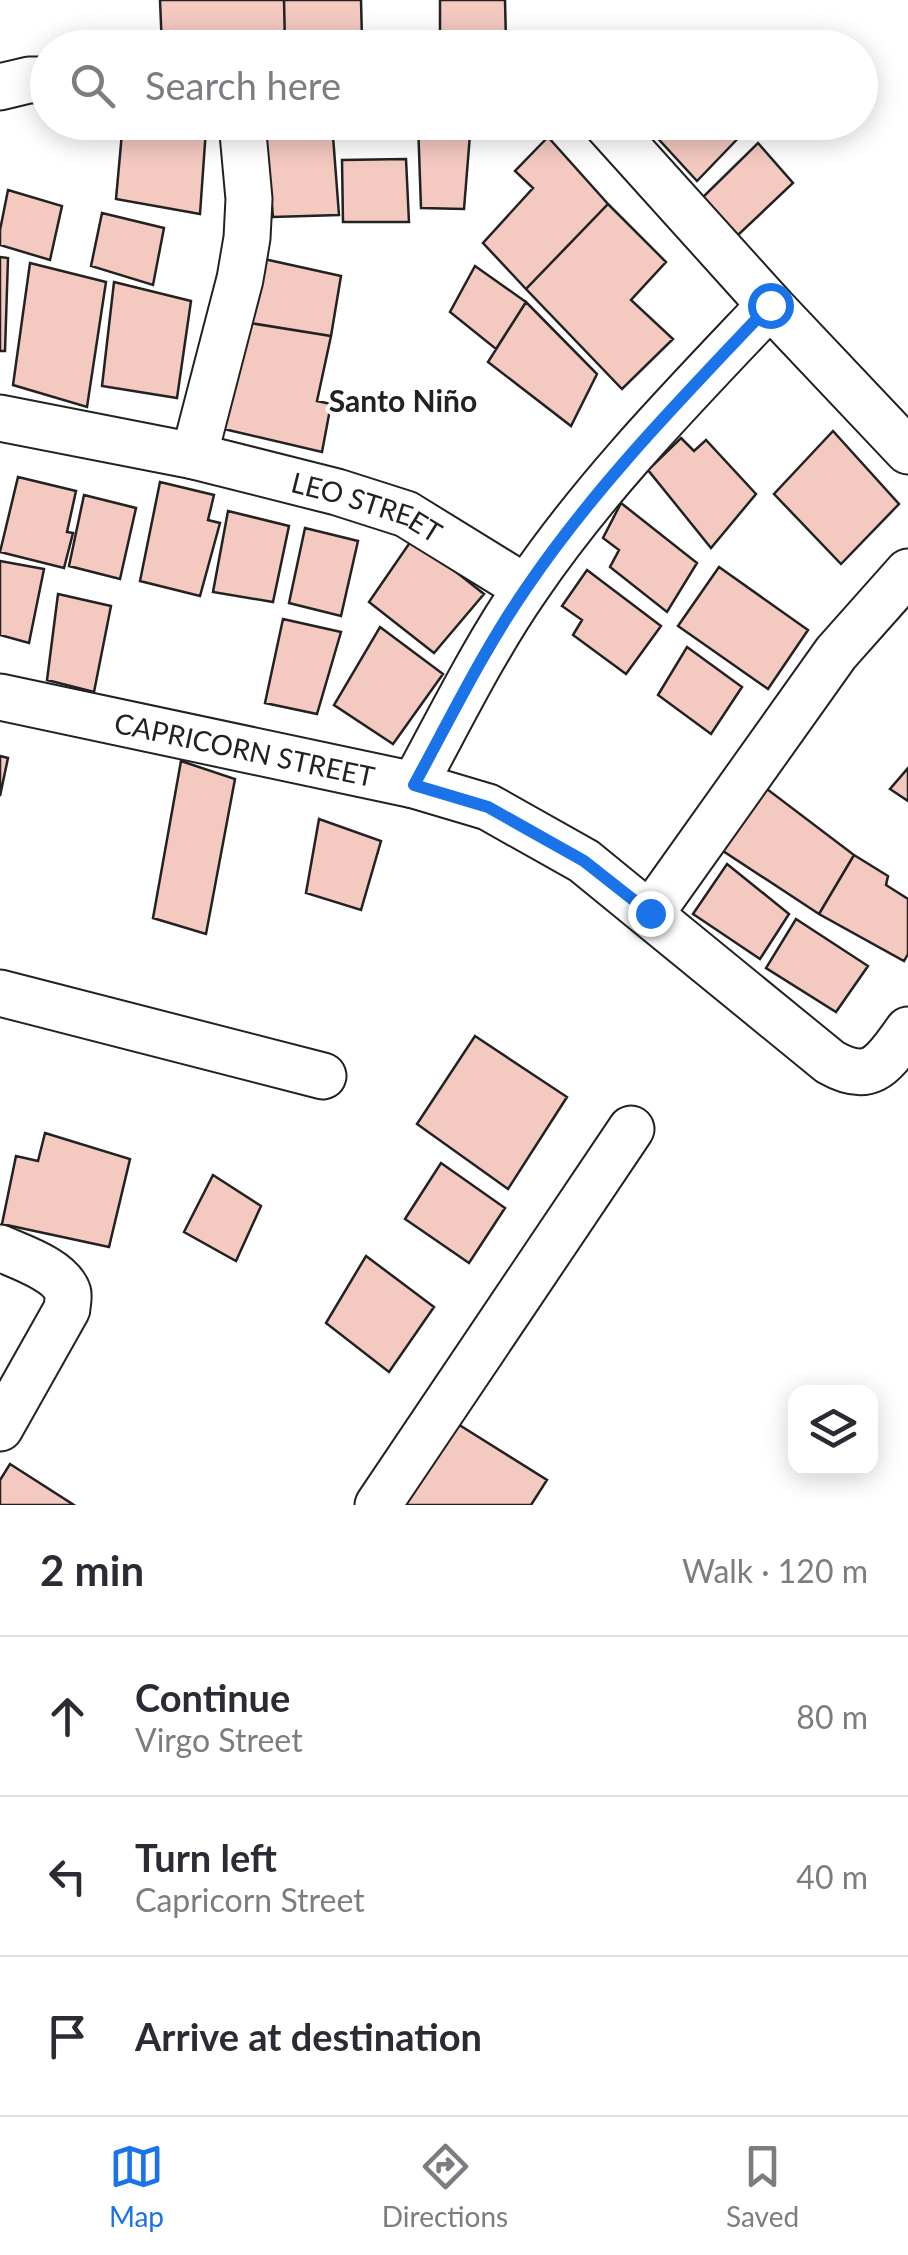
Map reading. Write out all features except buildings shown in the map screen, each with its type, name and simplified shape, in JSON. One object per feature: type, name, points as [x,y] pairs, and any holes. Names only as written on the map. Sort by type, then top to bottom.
[{"type":"street","points":[[0,87],[30,80]]},
{"type":"street","points":[[194,456],[247,238],[250,199],[244,140]]},
{"type":"street","points":[[621,140],[908,451]]},
{"type":"street","points":[[414,785],[500,630],[573,523],[654,428],[770,305]]},
{"type":"street","name":"LEO STREET","points":[[0,418],[194,456],[406,514],[526,588]]},
{"type":"street","points":[[650,913],[836,653],[908,572]]},
{"type":"street","name":"CAPRICORN STREET","points":[[0,696],[414,785],[488,807],[584,861],[846,1071],[863,1074],[877,1066],[908,1030]]},
{"type":"street","points":[[0,993],[323,1076]]},
{"type":"street","points":[[378,1505],[631,1129]]},
{"type":"street","points":[[0,1248],[45,1268],[69,1294],[67,1309],[0,1428]]},
{"type":"district","name":"Santo Niño","points":[[403,400]]},
{"type":"route","points":[[650,913],[584,861],[488,807],[414,785],[500,630],[573,523],[654,428],[770,305]]}]
